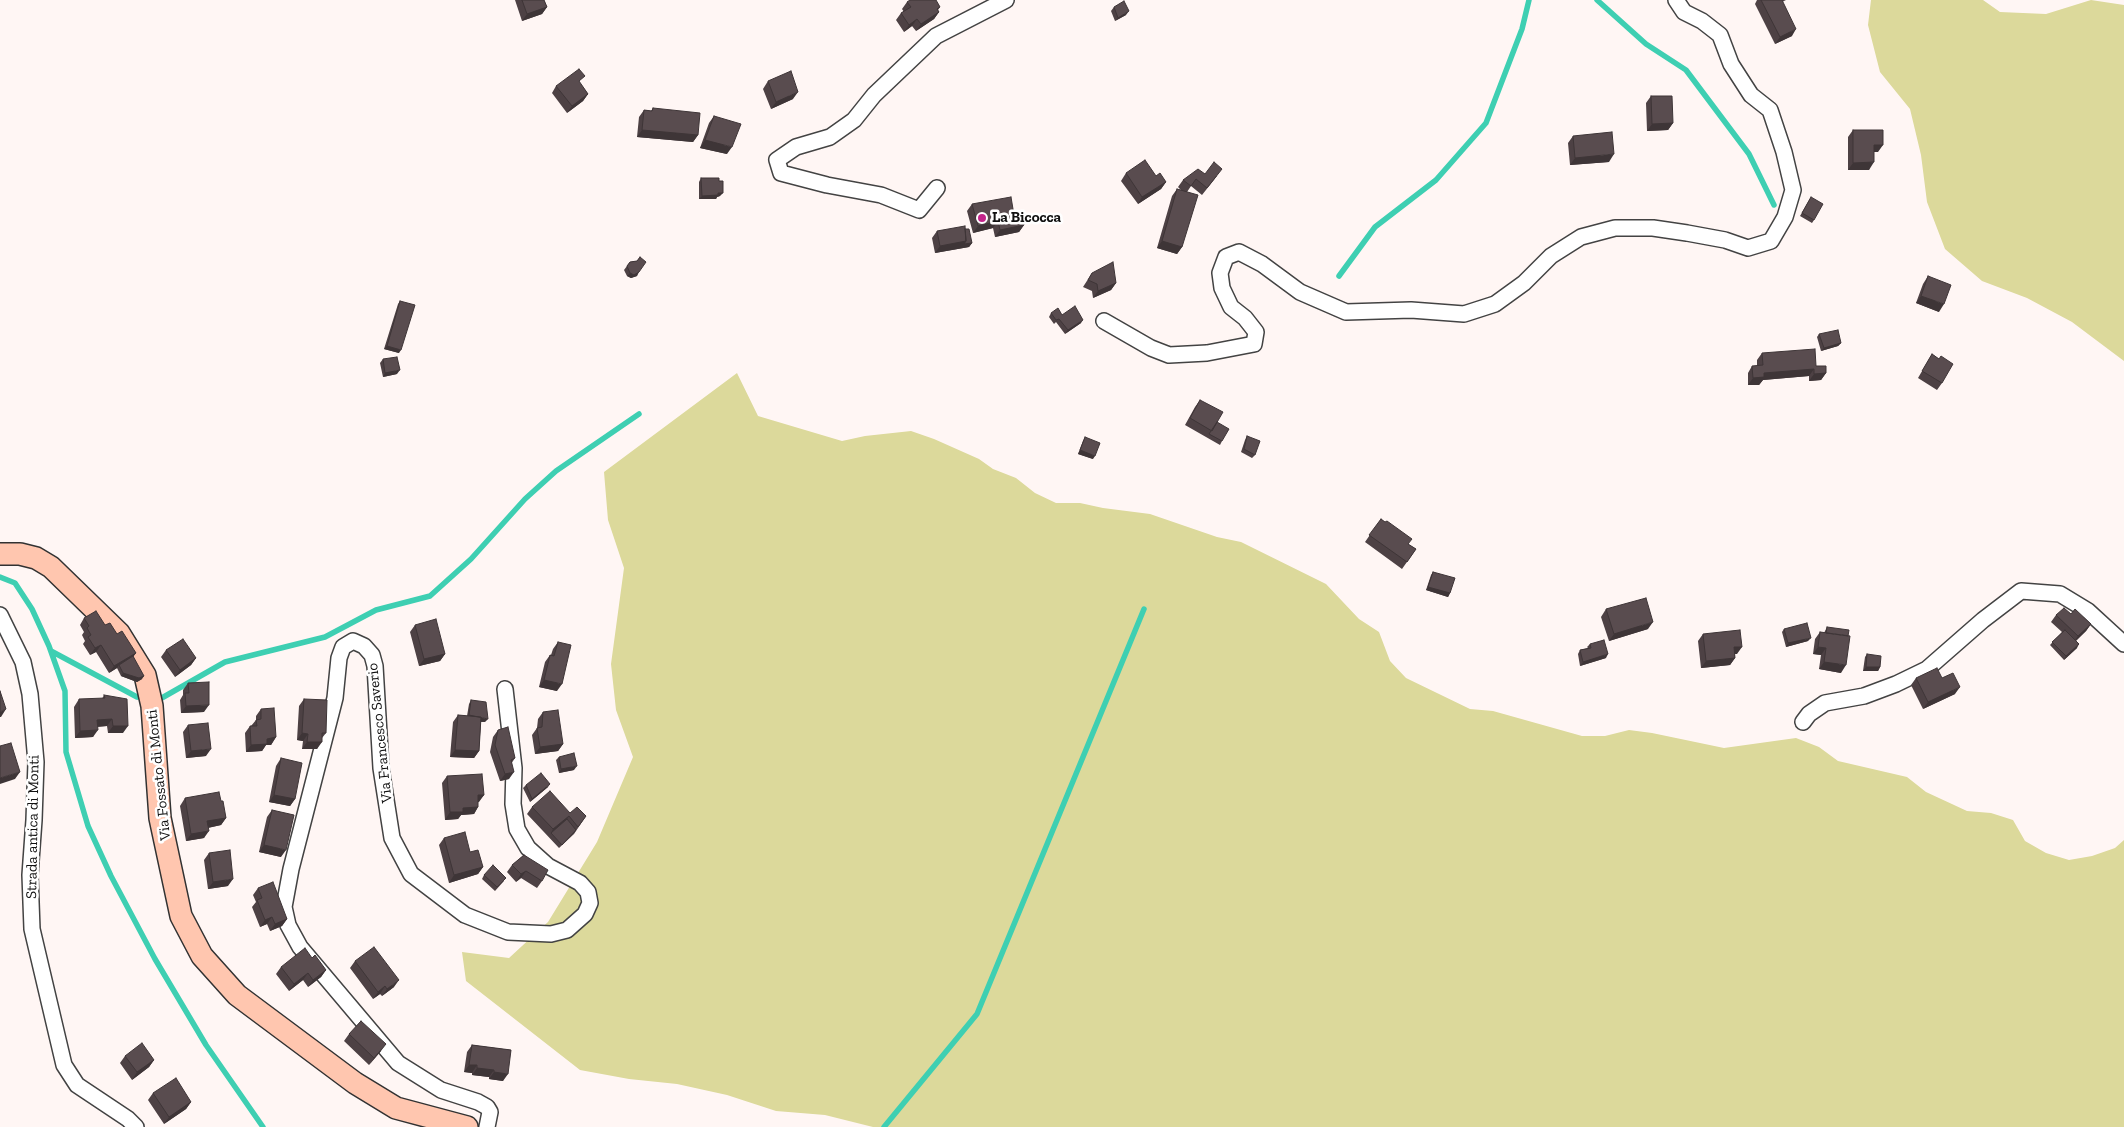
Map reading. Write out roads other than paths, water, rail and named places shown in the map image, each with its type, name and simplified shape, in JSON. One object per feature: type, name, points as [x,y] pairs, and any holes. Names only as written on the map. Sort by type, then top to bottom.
[{"type":"street","points":[[937,188],[919,210],[881,195],[827,185],[781,173],[778,160],[796,147],[830,137],[854,120],[874,95],[936,36],[1006,0]]},
{"type":"street","points":[[1104,321],[1151,348],[1169,355],[1207,353],[1254,344],[1256,332],[1245,318],[1231,307],[1222,288],[1220,273],[1226,257],[1239,252],[1262,264],[1300,292],[1346,312],[1411,310],[1464,314],[1495,304],[1524,283],[1551,256],[1581,237],[1615,228],[1653,228],[1725,240],[1748,248],[1771,241],[1785,217],[1792,190],[1784,152],[1770,110],[1751,95],[1731,64],[1720,35],[1702,21],[1684,12],[1676,0]]},
{"type":"street","name":"Via Fossato di Monti","points":[[0,554],[20,554],[36,558],[51,567],[119,634],[145,675],[152,706],[160,818],[181,916],[202,956],[238,995],[355,1083],[396,1108],[467,1127]]},
{"type":"street","points":[[1803,722],[1809,714],[1825,703],[1864,696],[1896,684],[1927,669],[1983,620],[2021,591],[2060,594],[2088,611],[2124,644]]},
{"type":"street","name":"Strada antica di Monti","points":[[0,615],[23,662],[30,694],[36,762],[30,876],[32,929],[64,1065],[77,1085],[128,1119],[136,1127]]},
{"type":"street","name":"Via Francesco Saverio","points":[[487,1127],[490,1112],[487,1107],[478,1102],[441,1090],[398,1063],[300,947],[288,925],[284,907],[291,868],[335,698],[339,658],[343,648],[353,641],[364,646],[372,655],[375,666],[381,768],[392,838],[411,874],[466,915],[508,932],[551,934],[567,930],[585,914],[590,903],[588,892],[580,883],[548,866],[528,848],[517,830],[513,804],[514,768],[505,688]]},
{"type":"waterway","points":[[1339,276],[1375,227],[1436,180],[1486,123],[1522,29],[1529,0]]},
{"type":"waterway","points":[[1597,0],[1646,44],[1686,70],[1749,154],[1774,205]]},
{"type":"waterway","points":[[160,699],[225,662],[325,637],[376,610],[430,596],[471,559],[525,499],[556,471],[639,414]]},
{"type":"waterway","points":[[0,577],[15,583],[32,609],[49,646],[65,691],[66,752],[88,826],[111,876],[155,959],[206,1045],[263,1127]]},
{"type":"waterway","points":[[884,1127],[977,1014],[1144,609]]},
{"type":"waterway","points":[[51,651],[137,697]]},
{"type":"place","name":"La Bicocca","points":[[982,218]]}]
